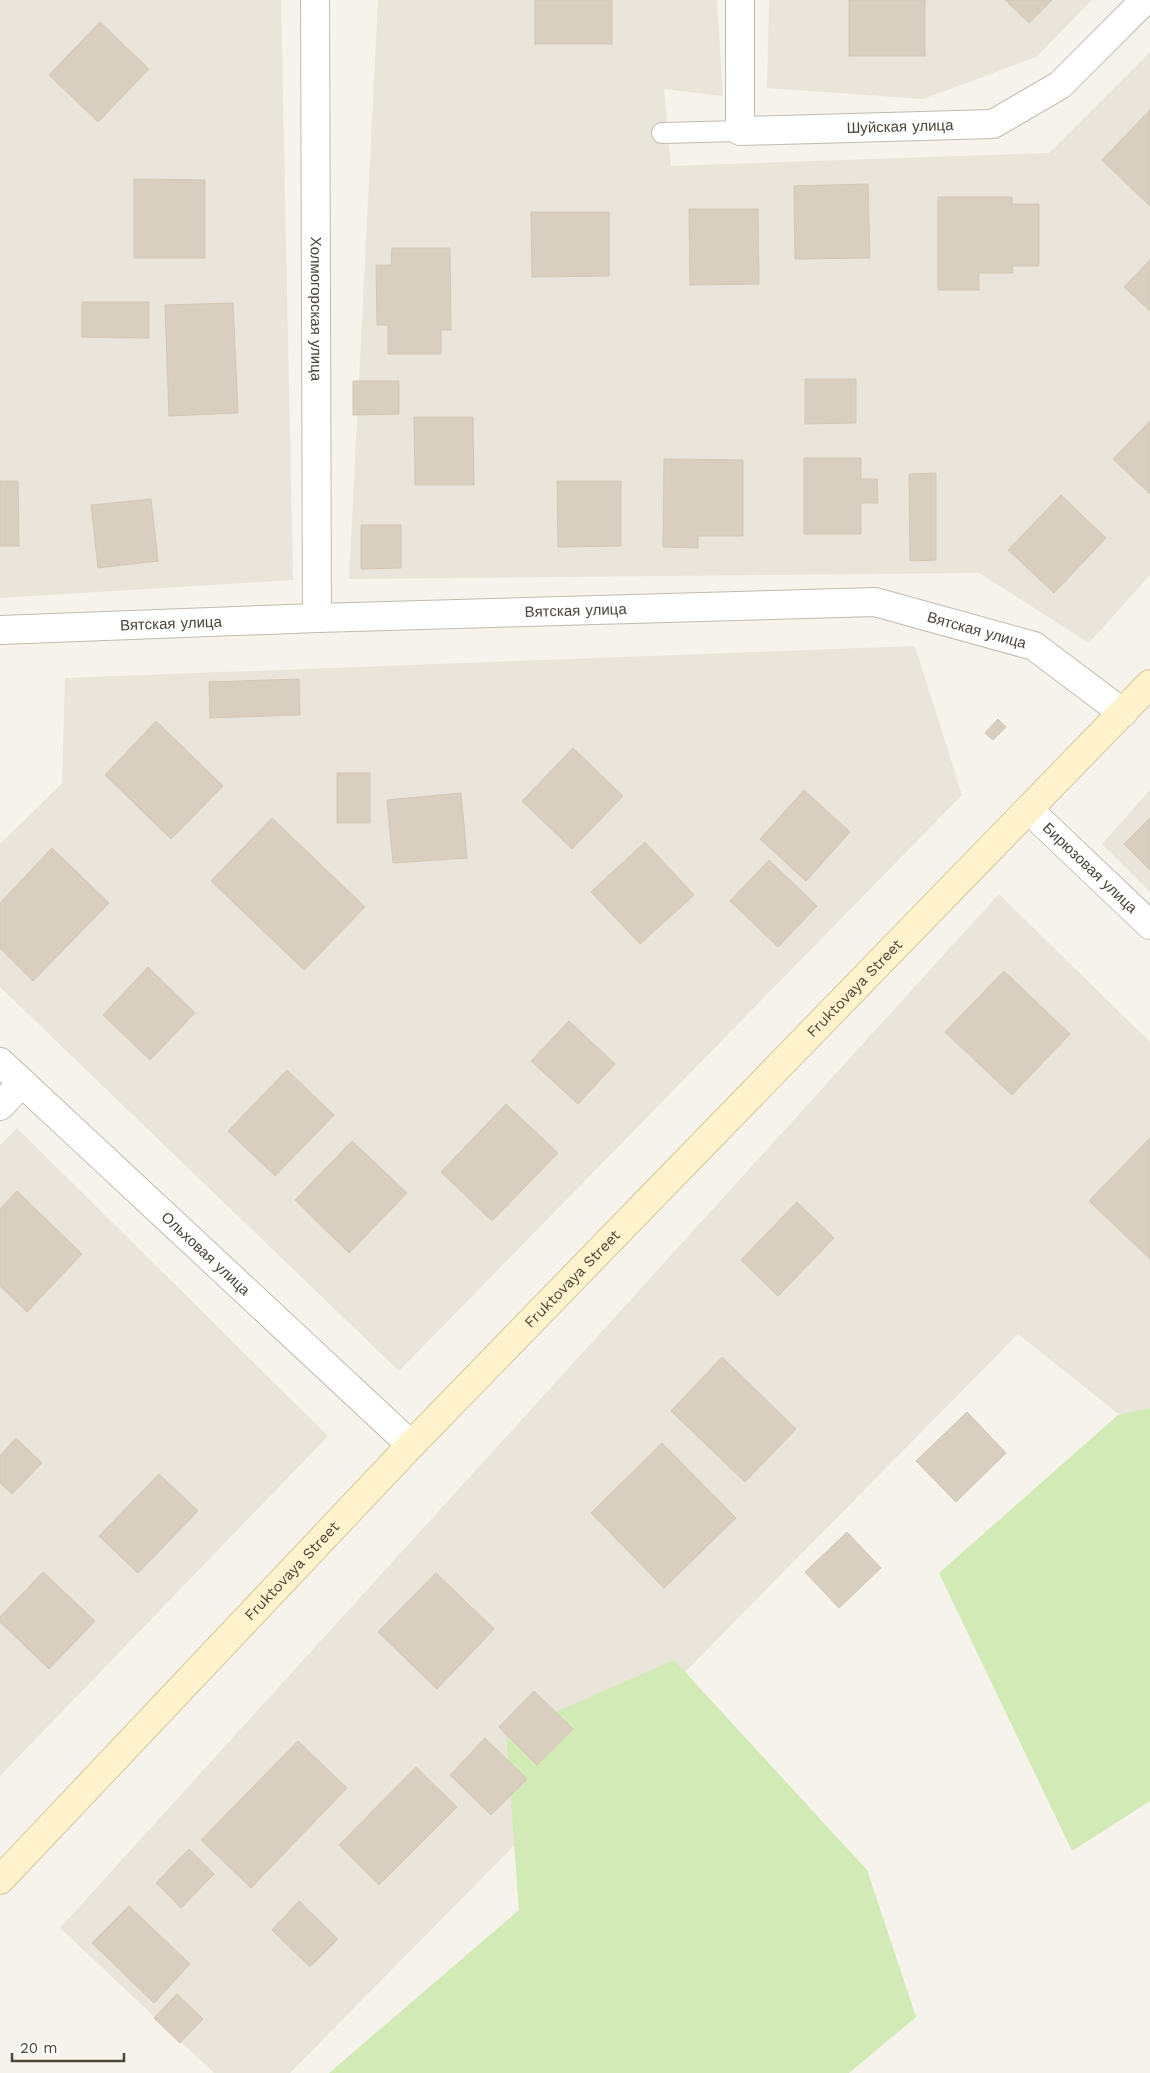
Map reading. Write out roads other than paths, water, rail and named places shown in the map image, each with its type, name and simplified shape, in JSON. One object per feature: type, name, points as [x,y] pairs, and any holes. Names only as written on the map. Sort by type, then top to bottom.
[{"type":"street","name":"Холмогорская улица","points":[[315,0],[317,618]]},
{"type":"street","points":[[740,0],[740,131]]},
{"type":"street","name":"Шуйская улица","points":[[740,131],[993,124],[1060,86],[1145,0]]},
{"type":"street","name":"Вятская улица","points":[[0,630],[317,618],[875,602],[1034,646],[1123,714]]},
{"type":"street","name":"Fruktovaya Street","points":[[0,1880],[411,1445],[1123,714],[1150,684]]},
{"type":"street","name":"Бирюзовая улица","points":[[1029,810],[1150,925]]},
{"type":"street","name":"Ольховая улица","points":[[0,1062],[411,1445]]},
{"type":"street","points":[[0,1106],[22,1083]]},
{"type":"lane","points":[[662,132],[740,131]]}]
